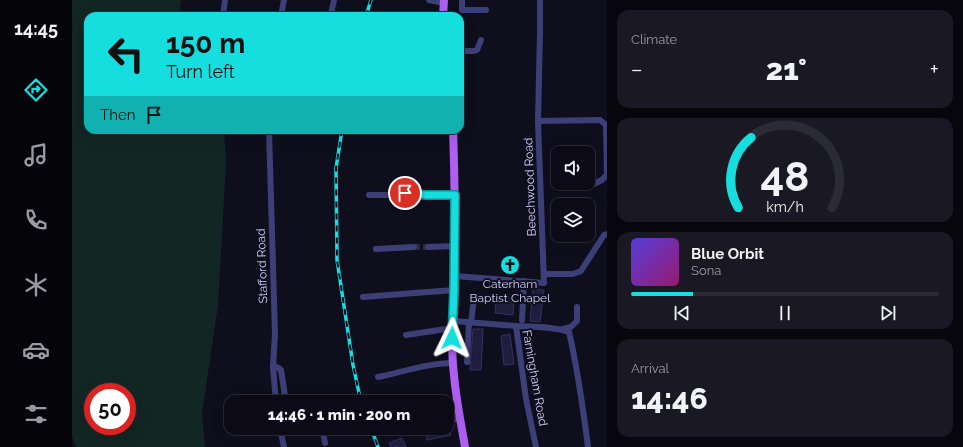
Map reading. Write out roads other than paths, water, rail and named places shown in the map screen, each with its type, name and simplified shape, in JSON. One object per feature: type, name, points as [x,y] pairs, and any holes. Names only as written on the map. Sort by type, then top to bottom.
[{"type":"main road","points":[[443,12],[444,2]]},
{"type":"main road","points":[[453,134],[455,276],[452,348],[454,375],[465,447]]},
{"type":"street","points":[[224,12],[225,0]]},
{"type":"street","points":[[282,12],[284,0]]},
{"type":"street","points":[[331,12],[334,0]]},
{"type":"street","points":[[429,0],[444,2]]},
{"type":"street","points":[[462,0],[462,10],[486,10]]},
{"type":"street","name":"Beechwood Road","points":[[540,0],[538,121],[544,274]]},
{"type":"street","points":[[464,51],[477,50],[482,40]]},
{"type":"street","points":[[538,121],[600,120],[606,125],[607,175],[602,181],[595,184]]},
{"type":"street","name":"Stafford Road","points":[[269,134],[276,334],[273,367],[275,395]]},
{"type":"street","points":[[369,195],[398,195],[410,193],[426,195],[455,195]]},
{"type":"street","points":[[455,276],[544,283],[544,274],[573,274],[581,271],[604,235],[607,234]]},
{"type":"street","points":[[428,246],[455,246]]},
{"type":"street","points":[[376,249],[414,247]]},
{"type":"street","points":[[522,320],[524,281]]},
{"type":"street","points":[[363,297],[454,290]]},
{"type":"street","points":[[467,362],[470,322],[474,298]]},
{"type":"street","points":[[516,326],[562,329],[571,327],[577,321],[577,307]]},
{"type":"street","name":"Farningham Road","points":[[406,335],[470,322],[516,326],[526,400],[536,447]]},
{"type":"street","points":[[562,329],[569,332],[575,357],[588,447]]},
{"type":"street","points":[[378,377],[421,367],[453,363]]},
{"type":"street","points":[[273,367],[277,367],[281,370],[285,395]]},
{"type":"street","points":[[454,420],[460,418]]},
{"type":"street","points":[[281,435],[284,447]]},
{"type":"street","points":[[323,435],[325,443]]},
{"type":"tunnel","points":[[414,247],[428,247]]},
{"type":"railway","points":[[367,12],[371,0]]},
{"type":"railway","points":[[341,134],[336,168],[337,260],[353,365],[359,395]]},
{"type":"railway","points":[[374,435],[378,447]]},
{"type":"place","name":"Caterham Baptist Chapel","points":[[510,265]]}]
